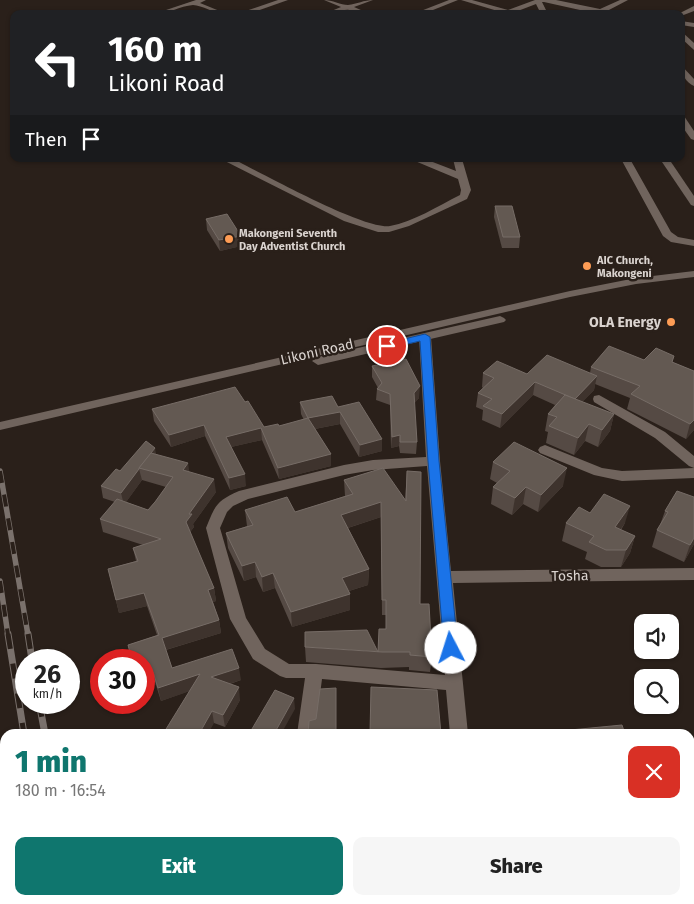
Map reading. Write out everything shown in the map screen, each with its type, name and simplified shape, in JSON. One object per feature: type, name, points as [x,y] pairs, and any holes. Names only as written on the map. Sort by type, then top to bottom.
[{"type":"street","points":[[170,10],[203,0]]},
{"type":"street","points":[[253,10],[285,0]]},
{"type":"street","points":[[327,0],[356,10]]},
{"type":"street","points":[[339,10],[370,0]]},
{"type":"street","points":[[427,10],[455,0]]},
{"type":"street","points":[[514,10],[542,0],[588,10]]},
{"type":"street","points":[[602,10],[625,0]]},
{"type":"street","points":[[471,1],[496,10]]},
{"type":"street","points":[[194,3],[213,10]]},
{"type":"street","points":[[685,38],[694,48]]},
{"type":"street","points":[[685,72],[694,84]]},
{"type":"street","points":[[685,124],[694,137]]},
{"type":"street","points":[[232,162],[348,219],[375,228],[397,227],[464,197],[466,190],[459,162]]},
{"type":"street","points":[[425,162],[462,177]]},
{"type":"street","points":[[627,162],[667,234],[675,240],[694,244]]},
{"type":"street","points":[[667,162],[694,203]]},
{"type":"street","name":"Likoni Road","points":[[0,430],[38,419],[570,294],[636,281],[694,274]]},
{"type":"street","name":"Likoni Road","points":[[0,426],[425,337],[644,286],[694,281]]},
{"type":"street","points":[[425,337],[434,461],[459,729]]},
{"type":"street","points":[[599,399],[660,435],[694,463]]},
{"type":"street","points":[[545,450],[599,472],[622,476],[694,473]]},
{"type":"street","points":[[434,461],[372,465],[344,470],[244,496],[228,502],[218,515],[213,528],[238,619],[259,654],[286,671],[316,671],[454,683]]},
{"type":"street","name":"Tosha","points":[[445,577],[694,574]]},
{"type":"street","points":[[307,729],[311,688],[316,671]]},
{"type":"building","points":[[495,206],[512,206],[520,237],[503,237]]},
{"type":"building","points":[[227,214],[241,236],[219,240],[206,219]]},
{"type":"building","points":[[609,346],[644,360],[656,348],[674,356],[672,362],[694,371],[694,420],[690,424],[631,394],[640,386],[591,367]]},
{"type":"building","points":[[547,355],[597,376],[575,399],[535,382],[502,414],[483,406],[492,399],[478,393],[494,378],[483,373],[497,361],[527,374]]},
{"type":"building","points":[[406,359],[420,386],[414,393],[417,442],[400,442],[400,435],[392,437],[390,394],[377,389],[382,383],[372,366]]},
{"type":"building","points":[[235,387],[245,402],[248,401],[264,427],[278,424],[279,426],[308,418],[331,454],[278,468],[261,428],[226,437],[245,474],[229,478],[204,425],[169,435],[152,409]]},
{"type":"building","points":[[565,395],[614,414],[602,430],[589,424],[578,438],[549,426],[557,417],[548,414]]},
{"type":"building","points":[[332,396],[338,407],[359,402],[382,439],[360,445],[340,412],[308,418],[300,402]]},
{"type":"building","points":[[146,441],[155,448],[121,493],[101,486],[116,469],[120,471]]},
{"type":"building","points":[[514,442],[567,468],[541,495],[526,487],[515,498],[493,487],[510,471],[493,462]]},
{"type":"building","points":[[151,453],[188,463],[183,470],[214,479],[189,514],[192,514],[186,522],[214,588],[208,590],[219,620],[162,638],[172,668],[232,649],[239,668],[211,677],[239,687],[223,715],[212,711],[202,729],[166,729],[200,674],[158,688],[155,678],[155,649],[129,649],[128,645],[159,635],[144,593],[116,600],[108,569],[138,561],[133,548],[161,539],[100,519],[117,499],[148,510],[173,477],[139,468]]},
{"type":"building","points":[[383,468],[406,501],[407,471],[421,472],[420,604],[429,604],[432,657],[410,655],[410,652],[378,652],[379,629],[386,629],[386,600],[382,600],[381,502],[341,515],[369,569],[342,578],[350,594],[291,612],[273,573],[262,577],[255,562],[242,566],[226,533],[253,525],[245,510],[287,497],[295,512],[353,494],[344,480]]},
{"type":"building","points":[[677,491],[694,497],[694,538],[690,545],[657,530],[668,512],[665,511]]},
{"type":"building","points":[[604,494],[630,506],[615,527],[635,536],[626,550],[606,550],[589,542],[594,536],[566,523],[579,507],[590,513]]},
{"type":"building","points":[[367,630],[378,652],[305,647],[305,632]]},
{"type":"building","points":[[371,687],[437,690],[441,729],[370,729]]},
{"type":"building","points":[[336,688],[336,729],[308,729],[309,721],[316,719],[320,689]]},
{"type":"building","points":[[275,690],[294,698],[277,729],[252,729]]},
{"type":"building","points":[[622,725],[623,729],[580,729]]},
{"type":"railway","points":[[0,471],[28,635]]},
{"type":"railway","points":[[0,581],[8,635]]},
{"type":"railway","points":[[8,634],[23,729]]},
{"type":"railway","points":[[28,634],[30,649]]},
{"type":"railway","points":[[41,714],[44,729]]},
{"type":"place","name":"Makongeni Seventh Day Adventist Church","points":[[229,239]]},
{"type":"place","name":"AIC Church, Makongeni","points":[[587,266]]},
{"type":"place","name":"OLA Energy","points":[[671,322]]},
{"type":"route","points":[[387,346],[425,337],[451,648]]}]
